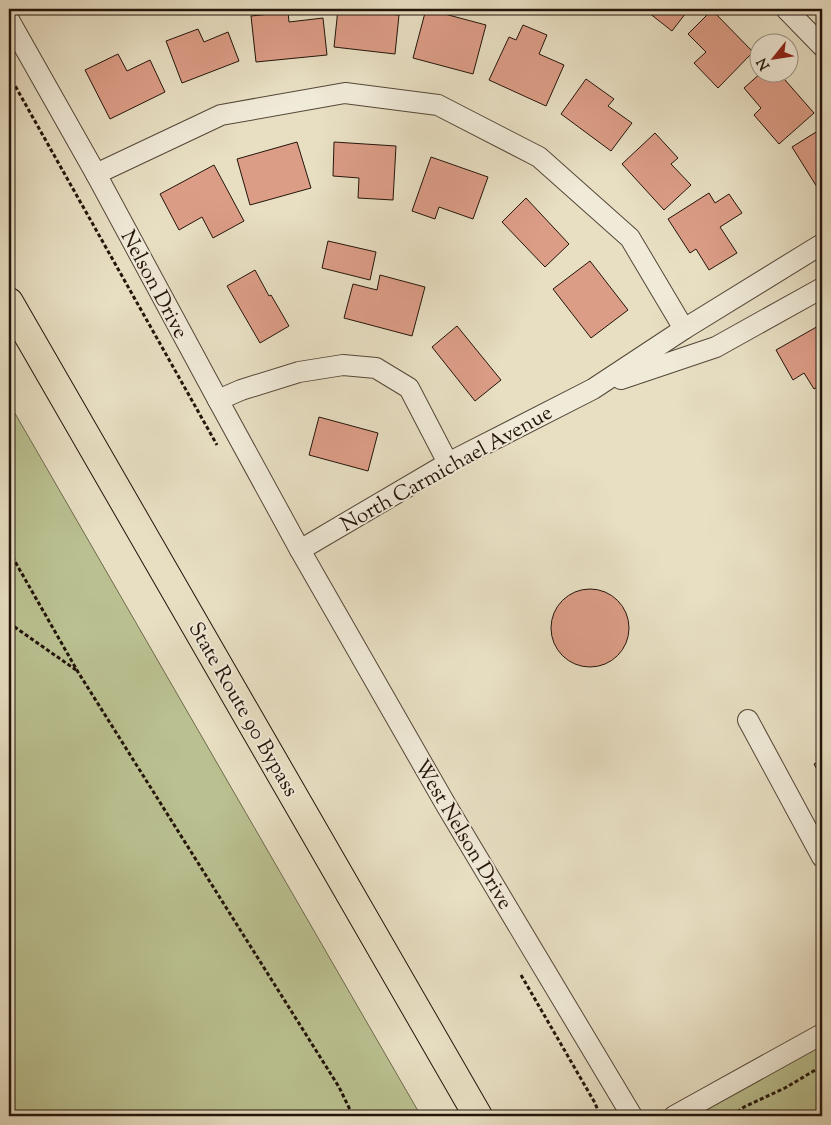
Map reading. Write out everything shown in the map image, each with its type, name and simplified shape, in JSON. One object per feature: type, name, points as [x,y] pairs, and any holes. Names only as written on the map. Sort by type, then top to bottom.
[{"type":"highway","name":"State Route 90 Bypass","points":[[9,302],[478,1116]]},
{"type":"street","points":[[786,9],[822,46]]},
{"type":"street","name":"Nelson Drive","points":[[9,20],[96,174],[300,550]]},
{"type":"street","points":[[96,174],[221,114],[345,93],[438,105],[539,156],[630,238],[684,329]]},
{"type":"street","name":"North Carmichael Avenue","points":[[300,550],[448,463],[593,389],[684,329],[822,244]]},
{"type":"street","name":"North Carmichael Avenue","points":[[593,389],[716,347],[822,288]]},
{"type":"street","points":[[218,400],[241,390],[299,372],[342,365],[376,368],[410,388],[448,463]]},
{"type":"street","name":"West Nelson Drive","points":[[300,550],[446,805],[632,1116]]},
{"type":"street","points":[[748,720],[822,857]]},
{"type":"street","points":[[674,1116],[822,1034]]},
{"type":"path","points":[[9,551],[78,672],[339,1087],[353,1116]]},
{"type":"path","points":[[9,623],[78,672]]},
{"type":"path","points":[[732,1116],[744,1107],[785,1088],[822,1066]]},
{"type":"green space","points":[[9,403],[421,1116],[9,1116]]},
{"type":"green space","points":[[822,1034],[822,1116],[674,1116]]},
{"type":"building","points":[[338,9],[399,15],[395,54],[334,47]]},
{"type":"building","points":[[426,9],[486,25],[473,74],[413,58]]},
{"type":"building","points":[[644,9],[689,9],[672,31]]},
{"type":"building","points":[[712,10],[748,47],[748,57],[718,88],[694,63],[706,52],[688,34]]},
{"type":"building","points":[[288,12],[289,22],[323,18],[327,55],[256,62],[251,16]]},
{"type":"building","points":[[523,25],[547,35],[539,54],[564,65],[546,106],[489,80],[509,37],[516,40]]},
{"type":"building","points":[[198,29],[204,42],[228,32],[239,61],[182,83],[166,41]]},
{"type":"building","points":[[118,54],[127,71],[150,60],[165,92],[110,119],[85,70]]},
{"type":"building","points":[[586,79],[614,99],[608,106],[632,123],[611,151],[561,114]]},
{"type":"building","points":[[751,82],[787,82],[814,113],[779,144],[754,115],[761,108],[744,88]]},
{"type":"building","points":[[821,129],[822,131],[822,195],[792,147]]},
{"type":"building","points":[[655,133],[678,158],[671,164],[691,185],[664,210],[622,164]]},
{"type":"building","points":[[297,142],[311,188],[250,205],[237,159]]},
{"type":"building","points":[[334,142],[396,146],[393,200],[358,198],[359,178],[333,176]]},
{"type":"building","points":[[431,157],[488,177],[473,219],[439,207],[435,219],[412,211]]},
{"type":"building","points":[[214,165],[244,221],[213,238],[202,217],[179,230],[160,194]]},
{"type":"building","points":[[709,193],[715,203],[729,194],[742,213],[720,227],[737,253],[709,270],[696,249],[690,253],[668,219]]},
{"type":"building","points":[[526,198],[569,244],[545,267],[502,222]]},
{"type":"building","points":[[328,241],[376,252],[370,280],[322,268]]},
{"type":"building","points":[[590,261],[628,310],[591,338],[553,289]]},
{"type":"building","points":[[255,270],[269,296],[271,295],[289,326],[260,343],[227,286]]},
{"type":"building","points":[[380,275],[425,287],[412,336],[344,318],[353,284],[377,290]]},
{"type":"building","points":[[820,325],[822,328],[822,384],[814,389],[804,373],[793,380],[776,350]]},
{"type":"building","points":[[457,326],[501,380],[475,401],[432,347]]},
{"type":"building","points":[[319,417],[378,433],[368,471],[309,455]]},
{"type":"building","points":[[590,589],[605,592],[618,600],[626,613],[629,628],[626,643],[618,656],[605,664],[590,667],[575,664],[562,656],[554,643],[551,628],[554,613],[562,600],[575,592]]},
{"type":"building","points":[[822,760],[822,779],[814,764]]}]
